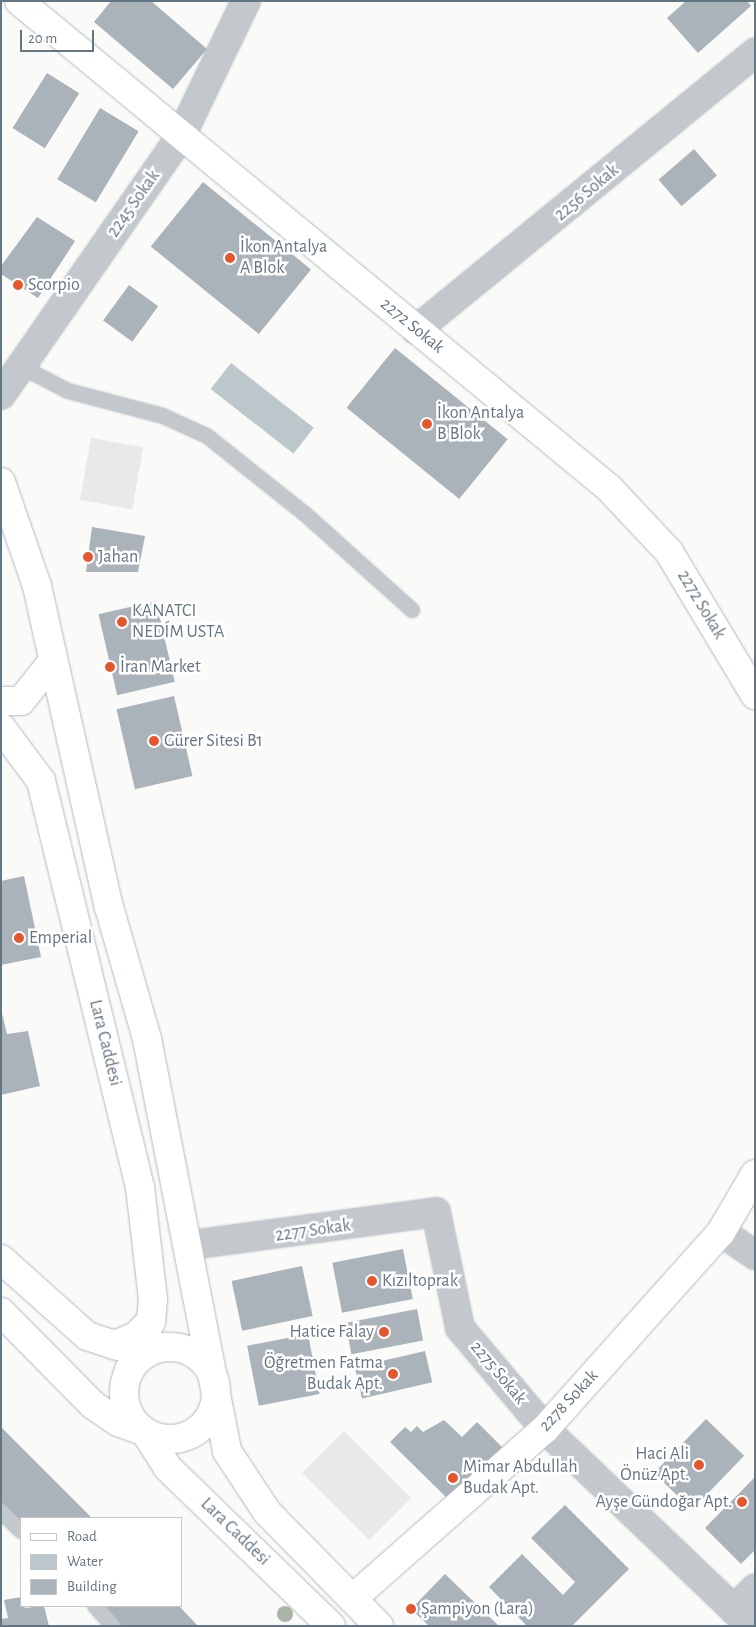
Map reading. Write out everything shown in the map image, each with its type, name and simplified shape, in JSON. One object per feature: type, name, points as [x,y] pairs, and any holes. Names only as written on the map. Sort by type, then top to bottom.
[{"type":"main road","name":"2272 Sokak","points":[[19,1],[609,488],[669,552],[755,695]]},
{"type":"main road","points":[[1,482],[37,586],[52,662],[110,907],[147,1039],[190,1245],[227,1451],[243,1479],[306,1556],[379,1626]]},
{"type":"main road","points":[[1,701],[21,702],[52,662]]},
{"type":"main road","name":"Lara Caddesi","points":[[1,727],[41,781],[140,1187],[148,1233],[147,1346]]},
{"type":"main road","name":"2278 Sokak","points":[[352,1599],[545,1429],[721,1232],[755,1174]]},
{"type":"main road","points":[[1,1259],[63,1318],[87,1336],[114,1346],[135,1337],[147,1346],[197,1355],[214,1382],[216,1397],[203,1425],[176,1439],[146,1432],[118,1422]]},
{"type":"main road","points":[[1,1312],[74,1386],[118,1422],[168,1468]]},
{"type":"main road","points":[[146,1432],[125,1404],[147,1346]]},
{"type":"main road","name":"Lara Caddesi","points":[[146,1432],[168,1468],[331,1626]]},
{"type":"street","name":"2245 Sokak","points":[[1,395],[181,136],[246,1]]},
{"type":"street","name":"2256 Sokak","points":[[416,330],[755,53]]},
{"type":"street","name":"2277 Sokak","points":[[190,1245],[303,1233],[436,1212]]},
{"type":"street","name":"2275 Sokak","points":[[436,1212],[460,1328],[545,1429],[742,1618]]},
{"type":"street","points":[[721,1232],[755,1255]]},
{"type":"street","points":[[742,1618],[755,1588]]},
{"type":"lane","points":[[20,366],[68,391],[163,416],[207,436],[305,514],[412,610]]},
{"type":"lane","points":[[1,1511],[20,1530]]},
{"type":"lane","points":[[96,1607],[114,1626]]},
{"type":"shaded area","points":[[91,438],[143,447],[132,509],[80,500]]},
{"type":"shaded area","points":[[344,1431],[411,1498],[369,1540],[302,1473]]},
{"type":"water","points":[[231,363],[314,428],[293,454],[211,389]]},
{"type":"building","points":[[111,1],[151,1],[207,49],[173,89],[94,22]]},
{"type":"building","points":[[686,1],[747,1],[751,6],[698,53],[667,18]]},
{"type":"building","points":[[47,73],[79,93],[45,148],[13,128]]},
{"type":"building","points":[[100,108],[139,131],[96,202],[57,179]]},
{"type":"building","points":[[694,149],[717,175],[681,206],[659,180]]},
{"type":"building","name":"İkon Antalya A Blok","points":[[203,182],[311,269],[259,334],[151,247]]},
{"type":"building","points":[[37,217],[75,241],[38,298],[1,274],[1,266]]},
{"type":"building","points":[[129,285],[158,306],[132,342],[103,321]]},
{"type":"building","name":"İkon Antalya B Blok","points":[[395,348],[508,439],[459,499],[347,408]]},
{"type":"building","points":[[92,527],[145,536],[138,572],[86,572]]},
{"type":"building","points":[[156,601],[175,682],[117,695],[99,614]]},
{"type":"building","name":"Gürer Sitesi B1","points":[[174,696],[192,776],[135,789],[117,709]]},
{"type":"building","name":"Emperial","points":[[24,876],[41,957],[1,965],[1,881]]},
{"type":"building","points":[[1,1009],[7,1034],[28,1031],[40,1086],[1,1095]]},
{"type":"building","name":"Kızıltoprak","points":[[403,1249],[413,1299],[342,1313],[332,1263]]},
{"type":"building","points":[[302,1266],[313,1316],[242,1331],[232,1281]]},
{"type":"building","name":"Hatice Falay","points":[[417,1309],[423,1340],[351,1354],[345,1323]]},
{"type":"building","points":[[308,1334],[320,1394],[259,1406],[247,1346]]},
{"type":"building","name":"Öğretmen Fatma Budak Apt.","points":[[425,1351],[432,1382],[362,1398],[355,1367]]},
{"type":"building","name":"Haci Ali Önüz Apt.","points":[[706,1419],[744,1456],[692,1510],[654,1473]]},
{"type":"building","name":"Mimar Abdullah Budak Apt.","points":[[444,1420],[462,1437],[477,1422],[506,1451],[453,1504],[390,1442],[405,1427],[411,1432],[417,1426],[423,1432]]},
{"type":"building","points":[[1,1427],[91,1517],[20,1517],[20,1522],[1,1503]]},
{"type":"building","name":"Ayşe Gündoğar Apt.","points":[[755,1477],[755,1550],[741,1564],[705,1528]]},
{"type":"building","points":[[565,1505],[629,1569],[572,1626],[527,1626],[489,1587],[522,1554],[563,1595],[575,1582],[531,1538]]},
{"type":"building","points":[[445,1574],[499,1626],[429,1626],[411,1609]]},
{"type":"building","points":[[20,1597],[20,1607],[44,1607],[49,1626],[1,1626],[1,1619],[8,1618],[4,1600]]},
{"type":"building","points":[[103,1607],[180,1607],[198,1626],[122,1626]]},
{"type":"place","name":"İkon Antalya A Blok","points":[[230,258]]},
{"type":"place","name":"Scorpio","points":[[18,285]]},
{"type":"place","name":"İkon Antalya B Blok","points":[[427,424]]},
{"type":"place","name":"Jahan","points":[[88,557]]},
{"type":"place","name":"KANATCI NEDÍM USTA","points":[[122,622]]},
{"type":"place","name":"İran Market","points":[[110,667]]},
{"type":"place","name":"Gürer Sitesi B1","points":[[154,741]]},
{"type":"place","name":"Emperial","points":[[19,938]]},
{"type":"place","name":"Kızıltoprak","points":[[372,1281]]},
{"type":"place","name":"Hatice Falay","points":[[384,1332]]},
{"type":"place","name":"Öğretmen Fatma Budak Apt.","points":[[393,1374]]},
{"type":"place","name":"Haci Ali Önüz Apt.","points":[[699,1465]]},
{"type":"place","name":"Mimar Abdullah Budak Apt.","points":[[453,1478]]},
{"type":"place","name":"Ayşe Gündoğar Apt.","points":[[742,1502]]},
{"type":"place","name":"Şampiyon (Lara)","points":[[411,1609]]}]
